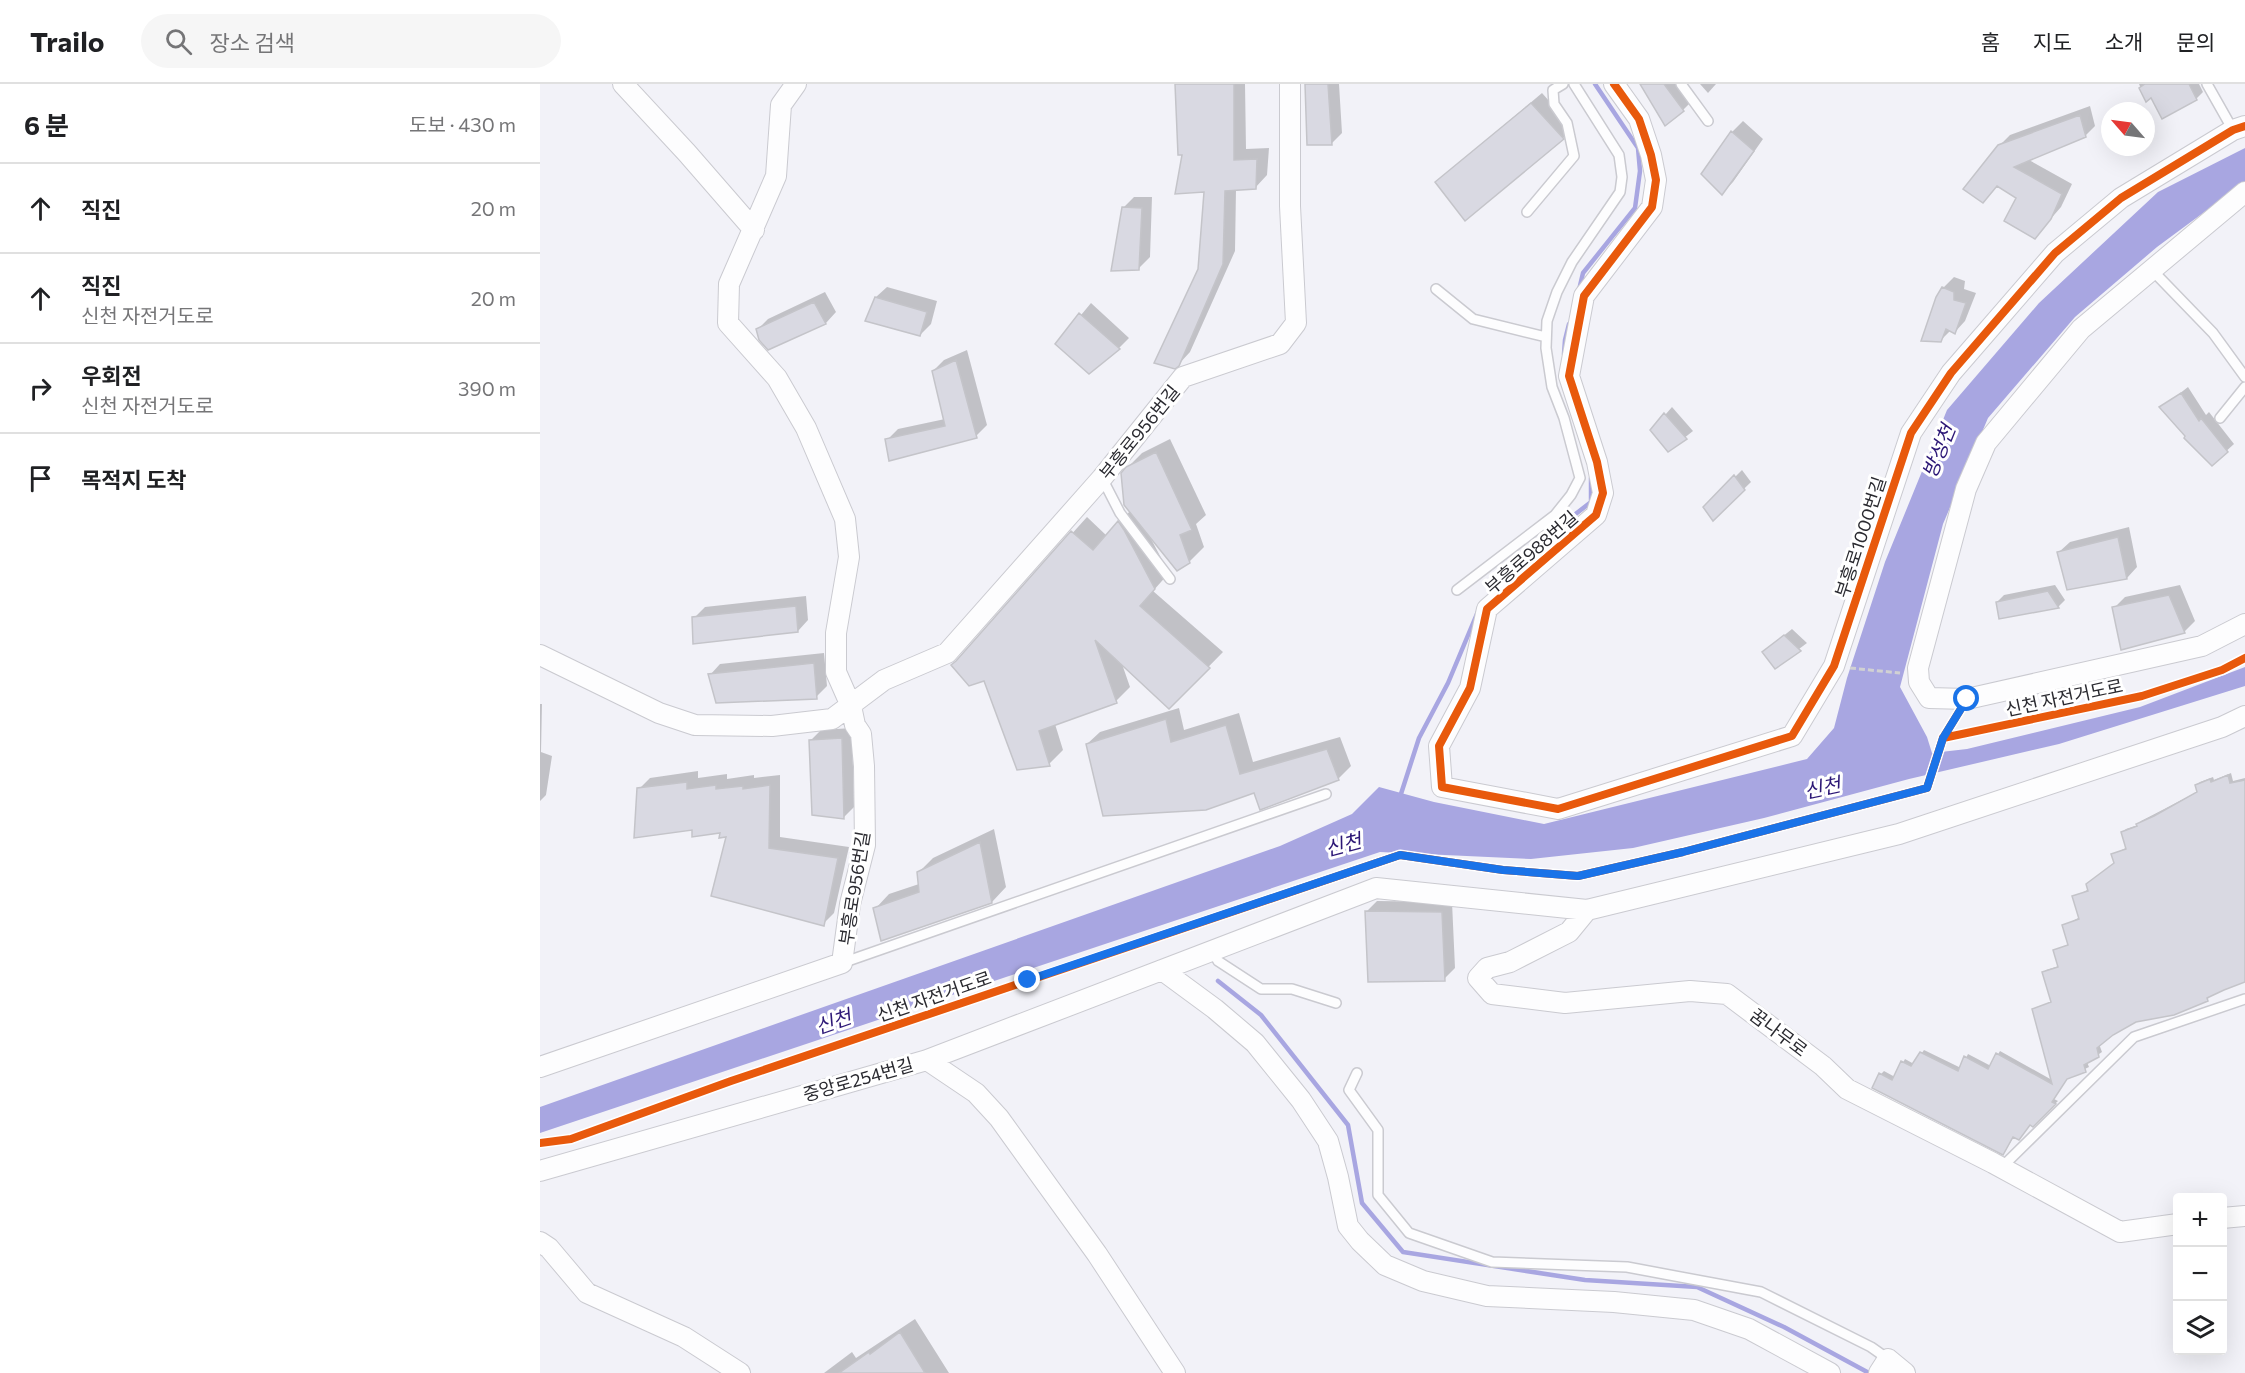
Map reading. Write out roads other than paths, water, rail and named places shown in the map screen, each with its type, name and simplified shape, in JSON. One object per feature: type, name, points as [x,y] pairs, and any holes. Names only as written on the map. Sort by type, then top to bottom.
[{"type":"street","points":[[623,84],[754,230]]},
{"type":"street","name":"부흥로956번길","points":[[796,84],[781,105],[776,176],[729,284],[728,322],[777,378],[806,428],[845,519],[849,557],[836,633],[836,672],[851,706],[855,726],[861,734],[865,845],[850,904],[842,963]]},
{"type":"street","name":"부흥로956번길","points":[[851,706],[884,680],[946,652],[1102,478],[1183,377],[1280,344],[1296,323],[1290,206],[1290,84]]},
{"type":"street","name":"부흥로988번길","points":[[1442,786],[1439,746],[1470,688],[1487,609],[1596,514],[1604,493],[1597,462],[1569,376],[1584,296],[1652,207],[1656,180],[1651,155],[1639,119],[1614,84]]},
{"type":"street","name":"부흥로1000번길","points":[[1442,786],[1558,809],[1792,736],[1834,666],[1911,433],[1951,373],[2055,253],[2121,198],[2239,128]]},
{"type":"street","points":[[2245,192],[2081,329],[1986,443],[1966,489],[1918,668],[1918,682],[1929,698],[1967,699],[2202,646],[2245,624]]},
{"type":"street","points":[[540,655],[659,713],[695,725],[772,726],[832,719],[851,706]]},
{"type":"street","points":[[927,1060],[1376,888],[1587,910],[1899,834],[2222,728],[2245,716]]},
{"type":"street","name":"꿈나무로","points":[[1587,910],[1569,932],[1510,962],[1487,968],[1478,978],[1492,994],[1565,1004],[1690,991],[1728,994],[1823,1066],[1847,1089],[2120,1232],[2173,1225]]},
{"type":"street","points":[[540,1067],[842,963]]},
{"type":"street","points":[[1162,970],[1215,1009],[1255,1043],[1301,1100],[1328,1141],[1348,1226],[1385,1265],[1423,1281],[1487,1296],[1614,1302],[1694,1310],[1749,1329],[1830,1373]]},
{"type":"street","name":"중앙로254번길","points":[[540,1170],[927,1060],[976,1093],[999,1118],[1097,1254],[1175,1373]]},
{"type":"street","points":[[2227,1218],[2245,1216]]},
{"type":"street","points":[[540,1242],[549,1248],[587,1293],[684,1338],[740,1373]]},
{"type":"street","points":[[1883,1366],[1905,1373]]},
{"type":"lane","points":[[1527,213],[1574,156],[1567,123],[1554,104],[1553,90],[1563,84]]},
{"type":"lane","points":[[1457,590],[1555,515],[1571,495],[1580,478],[1564,418],[1552,387],[1546,348],[1547,321],[1557,292],[1572,261],[1620,192],[1622,177],[1619,155],[1574,84]]},
{"type":"lane","points":[[1681,84],[1708,121]]},
{"type":"lane","points":[[2206,84],[2239,128]]},
{"type":"lane","points":[[2152,270],[2213,333],[2245,376]]},
{"type":"lane","points":[[1436,289],[1473,320],[1546,337]]},
{"type":"lane","points":[[2220,418],[2245,387]]},
{"type":"lane","points":[[1102,478],[1120,513],[1170,579]]},
{"type":"lane","points":[[842,963],[1326,794]]},
{"type":"lane","points":[[1212,951],[1218,961],[1261,989],[1292,988],[1336,1003]]},
{"type":"lane","points":[[2001,1168],[2134,1037],[2245,999]]},
{"type":"lane","points":[[1356,1074],[1349,1090],[1378,1130],[1378,1195],[1409,1233],[1492,1262],[1627,1267],[1761,1292],[1871,1347],[1883,1366]]},
{"type":"water","points":[[2245,148],[2245,182],[2157,247],[2075,317],[1988,418],[1943,524],[1900,687],[1927,737],[1932,753],[1967,749],[2140,707],[2245,667],[2245,686],[2059,744],[1909,779],[1764,818],[1633,848],[1531,859],[1380,852],[540,1133],[540,1107],[1280,846],[1352,814],[1379,787],[1434,802],[1544,824],[1807,759],[1834,728],[1847,678],[1885,562],[1947,410],[2039,303],[2158,192]]},
{"type":"waterway","points":[[1579,290],[1583,273],[1635,208],[1640,171],[1638,148],[1595,84]]},
{"type":"waterway","points":[[1564,354],[1569,324]]},
{"type":"waterway","points":[[1492,593],[1523,555],[1591,502],[1591,478]]},
{"type":"waterway","points":[[1400,797],[1419,738],[1448,683],[1479,609]]},
{"type":"waterway","points":[[1218,981],[1261,1015],[1348,1125],[1362,1203],[1403,1252],[1585,1280],[1697,1287],[1784,1327],[1869,1373]]},
{"type":"water label","name":"방성천","points":[[1938,451]]},
{"type":"water label","name":"신천","points":[[1822,787]]},
{"type":"water label","name":"신천","points":[[1343,844]]},
{"type":"water label","name":"신천","points":[[833,1021]]}]
